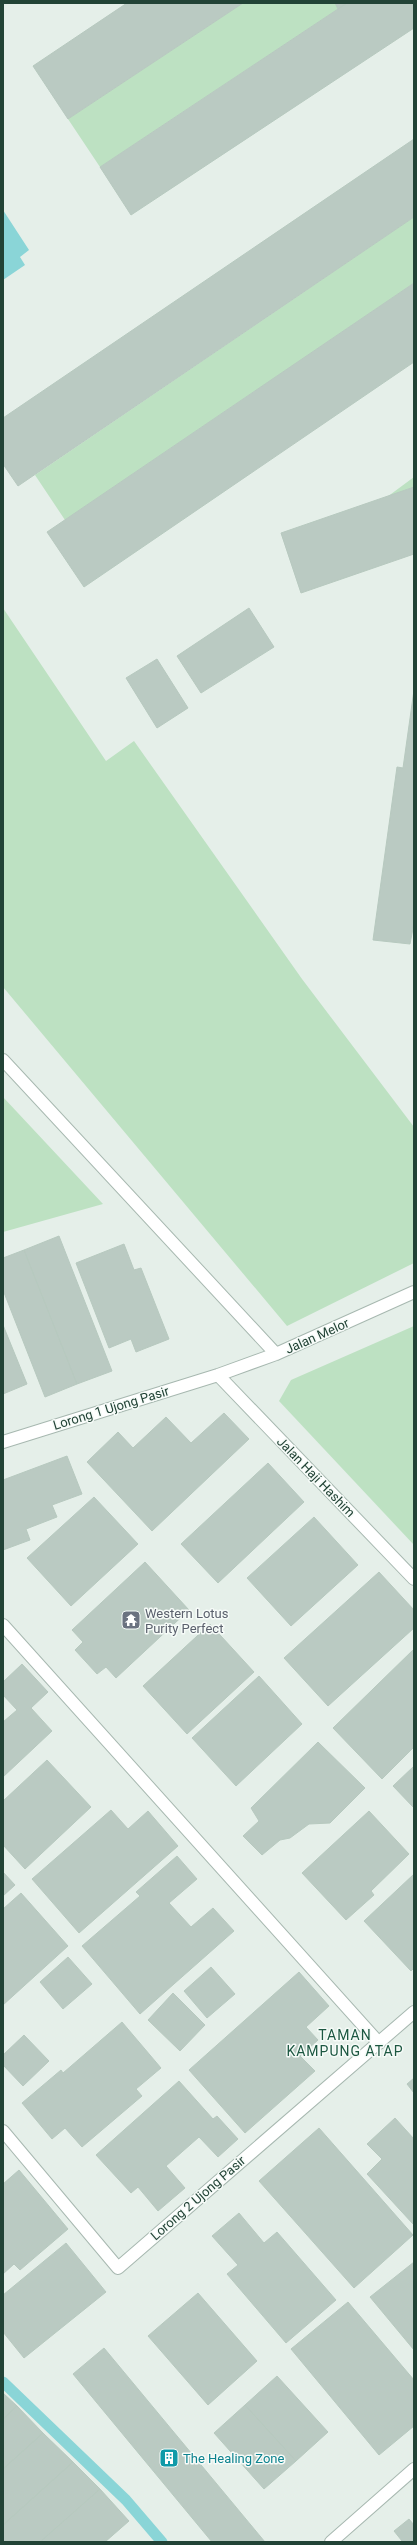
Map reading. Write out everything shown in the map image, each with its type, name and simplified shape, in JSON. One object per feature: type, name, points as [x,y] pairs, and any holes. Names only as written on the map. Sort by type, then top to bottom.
[{"type":"street","points":[[3,1060],[276,1354]]},
{"type":"street","name":"Jalan Melor","points":[[218,1375],[276,1354],[414,1292]]},
{"type":"street","name":"Lorong 1 Ujong Pasir","points":[[3,1442],[218,1375]]},
{"type":"street","name":"Jalan Haji Hashim","points":[[218,1375],[414,1579]]},
{"type":"street","points":[[3,1625],[379,2043]]},
{"type":"street","name":"Lorong 2 Ujong Pasir","points":[[3,2132],[118,2268],[414,2012]]},
{"type":"street","points":[[331,2542],[414,2469]]},
{"type":"green space","points":[[243,3],[335,3],[338,9],[100,167],[68,119]]},
{"type":"green space","points":[[414,217],[414,283],[65,520],[35,475]]},
{"type":"green space","points":[[414,477],[414,487],[387,497]]},
{"type":"green space","points":[[3,608],[106,761],[134,741],[302,979],[414,1127],[414,1263],[287,1326],[3,987]]},
{"type":"green space","points":[[3,1097],[103,1204],[3,1232]]},
{"type":"green space","points":[[414,1326],[414,1545],[279,1401],[291,1380]]},
{"type":"water","points":[[3,210],[29,250],[20,257],[25,265],[3,280]]},
{"type":"building","points":[[127,3],[243,3],[68,119],[33,66]]},
{"type":"building","points":[[335,3],[347,3],[338,9]]},
{"type":"building","points":[[347,3],[414,3],[414,28],[131,215],[100,167]]},
{"type":"building","points":[[414,139],[414,217],[18,486],[3,464],[3,418]]},
{"type":"building","points":[[414,283],[414,362],[84,587],[47,532]]},
{"type":"building","points":[[414,487],[414,554],[301,593],[281,533]]},
{"type":"building","points":[[249,608],[274,647],[201,693],[177,656]]},
{"type":"building","points":[[157,659],[188,708],[157,728],[126,678]]},
{"type":"building","points":[[414,690],[414,923],[410,944],[373,940],[397,767],[403,768]]},
{"type":"building","points":[[59,1236],[112,1371],[77,1384],[24,1250]]},
{"type":"building","points":[[124,1244],[134,1270],[141,1268],[169,1339],[136,1352],[131,1339],[109,1348],[76,1263]]},
{"type":"building","points":[[24,1250],[77,1384],[45,1397],[3,1290],[3,1258]]},
{"type":"building","points":[[3,1325],[27,1384],[3,1394]]},
{"type":"building","points":[[224,1413],[249,1439],[152,1531],[87,1462],[118,1432],[133,1448],[166,1417],[191,1443]]},
{"type":"building","points":[[67,1456],[82,1494],[52,1505],[57,1517],[26,1529],[30,1540],[3,1550],[3,1480]]},
{"type":"building","points":[[268,1463],[304,1502],[218,1583],[181,1544]]},
{"type":"building","points":[[94,1497],[138,1544],[71,1606],[27,1558]]},
{"type":"building","points":[[314,1517],[358,1565],[291,1626],[247,1578]]},
{"type":"building","name":"Western Lotus Purity Perfect","points":[[145,1562],[189,1610],[116,1678],[106,1667],[97,1674],[75,1650],[83,1642],[72,1630]]},
{"type":"building","points":[[379,1572],[414,1610],[414,1628],[328,1706],[284,1658]]},
{"type":"building","points":[[210,1624],[254,1672],[187,1734],[143,1686]]},
{"type":"building","points":[[414,1649],[414,1747],[382,1779],[333,1728]]},
{"type":"building","points":[[22,1664],[48,1692],[31,1708],[52,1731],[3,1777],[3,1722],[17,1710],[3,1695],[3,1682]]},
{"type":"building","points":[[259,1676],[302,1724],[236,1786],[192,1738]]},
{"type":"building","points":[[318,1742],[365,1788],[330,1823],[309,1824],[290,1838],[280,1840],[262,1855],[243,1836],[259,1821],[251,1808]]},
{"type":"building","points":[[47,1760],[91,1807],[25,1869],[3,1845],[3,1801]]},
{"type":"building","points":[[414,1766],[414,1808],[393,1786]]},
{"type":"building","points":[[111,1810],[128,1829],[148,1811],[178,1846],[79,1933],[32,1879]]},
{"type":"building","points":[[369,1811],[409,1854],[371,1891],[374,1895],[346,1920],[302,1873]]},
{"type":"building","points":[[177,1856],[197,1879],[169,1903],[191,1927],[213,1908],[234,1931],[140,2014],[82,1946],[140,1896],[136,1892]]},
{"type":"building","points":[[3,1872],[15,1885],[3,1896]]},
{"type":"building","points":[[414,1874],[414,1968],[411,1971],[364,1921]]},
{"type":"building","points":[[21,1893],[68,1946],[3,2005],[3,1909]]},
{"type":"building","points":[[68,1957],[92,1984],[63,2009],[40,1982]]},
{"type":"building","points":[[211,1967],[235,1994],[207,2018],[184,1991]]},
{"type":"building","points":[[299,1972],[329,2006],[306,2027],[318,2040],[300,2056],[315,2071],[245,2133],[189,2070]]},
{"type":"building","points":[[173,1993],[205,2025],[180,2051],[148,2020]]},
{"type":"building","points":[[122,2022],[161,2068],[136,2089],[142,2096],[82,2147],[65,2128],[52,2139],[22,2103],[61,2070],[63,2073]]},
{"type":"building","points":[[24,2035],[49,2061],[23,2086],[3,2065],[3,2055]]},
{"type":"building","points":[[414,2078],[414,2093],[407,2084]]},
{"type":"building","points":[[179,2081],[213,2119],[217,2116],[238,2139],[218,2157],[199,2137],[166,2166],[185,2188],[158,2211],[138,2187],[131,2193],[96,2155]]},
{"type":"building","points":[[395,2118],[414,2139],[413,2224],[367,2174],[382,2159],[367,2144]]},
{"type":"building","points":[[319,2128],[413,2235],[354,2288],[259,2181]]},
{"type":"building","points":[[19,2170],[68,2229],[20,2270],[14,2264],[3,2274],[3,2184]]},
{"type":"building","points":[[239,2213],[264,2243],[277,2232],[336,2300],[286,2343],[227,2274],[238,2265],[212,2236]]},
{"type":"building","points":[[66,2243],[106,2292],[24,2358],[3,2332],[3,2295]]},
{"type":"building","points":[[414,2262],[414,2350],[370,2297]]},
{"type":"building","points":[[198,2293],[257,2361],[208,2405],[148,2336]]},
{"type":"building","points":[[348,2302],[414,2380],[414,2426],[379,2455],[291,2349]]},
{"type":"building","name":"The Healing Zone","points":[[104,2348],[265,2542],[212,2542],[73,2374]]},
{"type":"building","points":[[277,2376],[328,2432],[296,2461],[245,2405]]},
{"type":"building","points":[[3,2393],[17,2406],[3,2419]]},
{"type":"building","points":[[245,2405],[296,2461],[264,2489],[214,2433]]},
{"type":"building","points":[[17,2406],[43,2433],[3,2469],[3,2419]]},
{"type":"building","points":[[43,2433],[73,2462],[3,2525],[3,2469]]},
{"type":"building","points":[[73,2462],[100,2489],[40,2542],[3,2542],[3,2525]]},
{"type":"building","points":[[100,2489],[129,2521],[105,2542],[40,2542]]},
{"type":"building","points":[[409,2519],[414,2525],[414,2542],[400,2542],[402,2541],[394,2531]]},
{"type":"waterway","points":[[3,2382],[126,2500],[162,2542]]},
{"type":"place","name":"Western Lotus Purity Perfect","points":[[131,1620]]},
{"type":"place","name":"The Healing Zone","points":[[169,2458]]},
{"type":"district","name":"TAMAN KAMPUNG ATAP","points":[[345,2044]]}]
